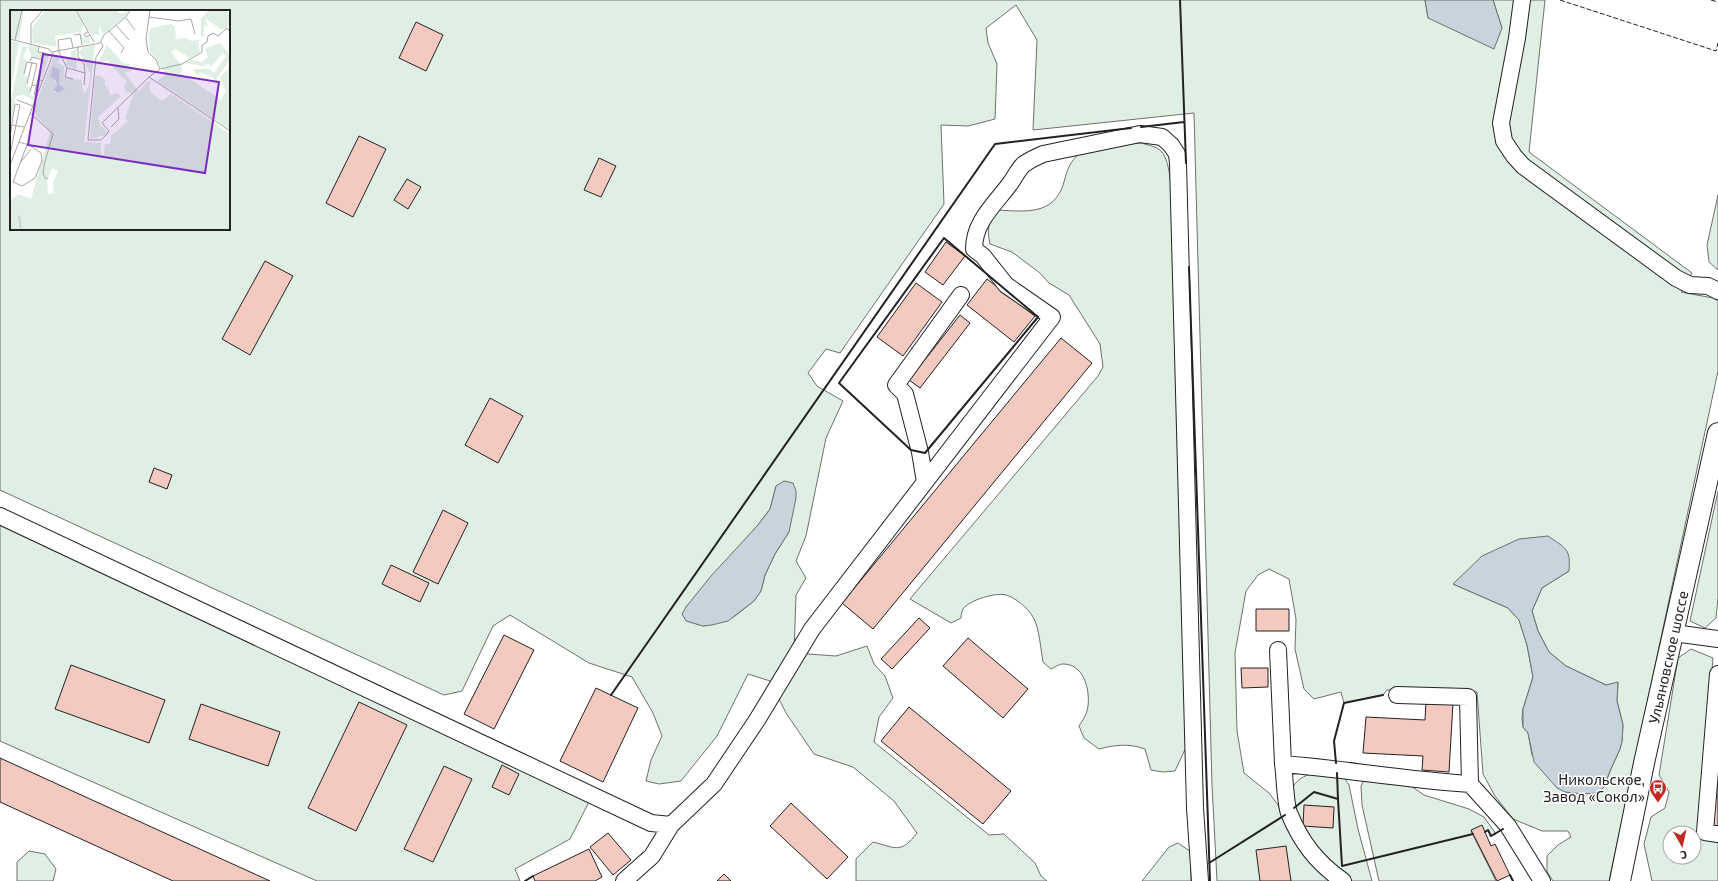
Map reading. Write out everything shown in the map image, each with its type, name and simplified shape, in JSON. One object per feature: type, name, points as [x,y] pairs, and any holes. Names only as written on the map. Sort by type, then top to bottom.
[{"type":"main road","name":"Ульяновское шоссе","points":[[1620,881],[1644,763],[1718,433]]},
{"type":"lane","points":[[1522,0],[1517,38],[1501,122],[1504,141],[1514,156],[1523,166],[1676,278],[1690,285],[1708,286],[1718,291]]},
{"type":"lane","points":[[624,881],[652,856],[671,825],[714,784],[757,720],[812,629],[1052,317],[1006,285],[983,256],[974,249],[974,238],[983,218],[1009,185],[1022,165],[1032,159],[1043,154],[1140,134],[1162,137],[1177,154],[1178,164],[1195,808],[1200,881]]},
{"type":"lane","points":[[925,482],[920,452],[905,394],[896,385],[961,295]]},
{"type":"lane","points":[[0,516],[651,823],[671,825]]},
{"type":"lane","points":[[1674,633],[1718,639]]},
{"type":"lane","points":[[1278,650],[1283,764],[1289,812],[1309,852],[1342,881]]},
{"type":"lane","points":[[1718,674],[1705,832],[1718,834]]},
{"type":"lane","points":[[1397,695],[1468,697],[1470,784],[1508,826],[1542,881]]},
{"type":"lane","points":[[1283,764],[1337,768],[1441,782],[1470,784]]},
{"type":"green space","points":[[0,0],[1425,0],[1428,18],[1502,28],[1493,0],[1545,0],[1529,152],[1692,273],[1681,292],[1713,298],[1718,301],[1718,371],[1609,881],[1553,881],[1547,872],[1547,856],[1558,845],[1571,837],[1568,831],[1542,831],[1513,819],[1495,796],[1483,774],[1477,692],[1457,689],[1387,690],[1383,695],[1344,703],[1341,692],[1314,699],[1304,689],[1295,649],[1296,619],[1289,579],[1269,569],[1258,575],[1246,591],[1235,653],[1237,731],[1244,773],[1269,793],[1278,805],[1285,823],[1334,881],[1217,881],[1212,785],[1194,113],[1033,130],[1037,40],[1016,5],[986,28],[988,43],[997,64],[995,119],[968,126],[941,125],[944,204],[840,353],[826,349],[808,373],[817,386],[843,401],[826,438],[806,536],[796,561],[806,578],[796,595],[794,653],[836,656],[867,646],[874,664],[885,676],[893,698],[879,717],[874,742],[989,835],[1004,834],[1035,863],[1041,876],[1047,881],[856,881],[856,859],[873,842],[898,848],[907,844],[917,833],[894,801],[853,767],[814,754],[786,713],[770,681],[748,674],[717,736],[681,781],[659,784],[646,781],[651,760],[662,736],[653,713],[632,677],[589,663],[510,615],[493,626],[462,691],[444,695],[0,490]],"holes":[[[776,486],[789,532],[775,554],[765,575],[761,591],[754,601],[735,616],[704,626],[687,621],[686,607],[758,525],[770,509]],[[1569,571],[1542,588],[1532,611],[1538,631],[1549,652],[1566,666],[1606,685],[1618,683],[1617,701],[1623,725],[1620,749],[1604,787],[1582,794],[1565,792],[1532,755],[1528,733],[1523,727],[1522,718],[1523,709],[1533,677],[1527,645],[1519,620],[1508,608],[1453,584]]]},
{"type":"green space","points":[[1141,143],[1157,148],[1165,156],[1169,171],[1172,213],[1189,741],[1175,771],[1163,772],[1151,770],[1145,749],[1122,745],[1099,749],[1084,738],[1079,726],[1086,714],[1088,706],[1088,693],[1084,679],[1076,668],[1070,665],[1061,664],[1051,669],[1043,662],[1035,621],[1028,610],[1018,601],[1010,596],[1002,594],[983,598],[966,606],[961,614],[961,618],[951,623],[910,599],[1098,376],[1103,367],[1100,344],[1069,295],[1049,283],[1040,273],[1012,252],[990,244],[989,227],[995,210],[1027,211],[1045,207],[1053,201],[1059,193],[1069,166],[1080,153],[1100,147]]},
{"type":"green space","points":[[1718,195],[1718,270],[1709,262],[1707,245]]},
{"type":"green space","points":[[1718,491],[1718,598],[1716,618],[1705,628],[1690,621]]},
{"type":"green space","points":[[0,523],[589,802],[570,839],[515,869],[520,881],[317,881],[0,741]]},
{"type":"green space","points":[[1691,649],[1713,658],[1699,825],[1662,825],[1662,865],[1702,865],[1702,836],[1718,838],[1718,881],[1652,881],[1644,844],[1651,817],[1665,808],[1669,792],[1659,775],[1678,658]]},
{"type":"green space","points":[[1318,772],[1342,774],[1349,785],[1358,829],[1372,881],[1351,881],[1343,876],[1310,844],[1289,794],[1294,785],[1300,779]]},
{"type":"green space","points":[[1364,780],[1411,786],[1424,795],[1469,809],[1484,817],[1496,834],[1491,836],[1488,830],[1485,832],[1471,831],[1496,881],[1379,881],[1362,805],[1361,786]]},
{"type":"green space","points":[[1178,843],[1191,852],[1191,881],[1142,881],[1169,847]]},
{"type":"green space","points":[[29,851],[45,854],[56,869],[53,881],[17,881],[17,862]]},
{"type":"shaded area","points":[[1425,0],[1493,0],[1502,28],[1494,49],[1428,18]]},
{"type":"shaded area","points":[[784,481],[793,483],[796,491],[789,532],[775,554],[765,575],[761,591],[754,601],[728,621],[703,626],[686,621],[682,614],[686,607],[711,576],[758,525],[770,509],[776,486]]},
{"type":"shaded area","points":[[1548,536],[1566,549],[1569,558],[1569,571],[1542,588],[1532,611],[1538,631],[1549,652],[1566,666],[1606,685],[1618,682],[1617,701],[1623,725],[1622,741],[1604,787],[1598,793],[1582,794],[1565,792],[1557,788],[1534,762],[1528,733],[1523,727],[1523,709],[1533,677],[1527,645],[1519,620],[1508,608],[1453,584],[1482,556],[1519,539]]},
{"type":"building","points":[[416,22],[443,35],[426,71],[399,58]]},
{"type":"building","points":[[359,136],[386,149],[353,217],[326,203]]},
{"type":"building","points":[[599,158],[616,166],[601,197],[584,190]]},
{"type":"building","points":[[407,179],[421,187],[408,209],[394,200]]},
{"type":"building","points":[[946,242],[965,256],[943,285],[925,272]]},
{"type":"building","points":[[265,261],[293,276],[250,355],[222,339]]},
{"type":"building","points":[[987,279],[1035,316],[1014,342],[967,305]]},
{"type":"building","points":[[916,283],[942,302],[903,356],[877,337]]},
{"type":"building","points":[[960,315],[970,323],[920,388],[909,380]]},
{"type":"building","points":[[1061,338],[1092,363],[873,629],[842,603]]},
{"type":"building","points":[[490,398],[523,416],[498,463],[465,445]]},
{"type":"building","points":[[154,468],[172,475],[167,489],[149,482]]},
{"type":"building","points":[[443,510],[468,523],[438,584],[413,572]]},
{"type":"building","points":[[391,565],[429,583],[420,602],[382,584]]},
{"type":"building","points":[[1256,609],[1289,609],[1289,631],[1256,631]]},
{"type":"building","points":[[919,618],[930,628],[892,669],[881,659]]},
{"type":"building","points":[[504,635],[534,650],[494,729],[464,714]]},
{"type":"building","points":[[968,638],[1028,689],[1003,718],[943,666]]},
{"type":"building","points":[[71,665],[165,700],[149,743],[55,709]]},
{"type":"building","points":[[1241,668],[1268,668],[1268,687],[1242,688]]},
{"type":"building","points":[[596,688],[638,708],[603,782],[560,761]]},
{"type":"building","points":[[1426,701],[1453,703],[1449,772],[1422,770],[1423,756],[1363,753],[1366,717],[1425,720]]},
{"type":"building","points":[[359,702],[407,725],[356,831],[308,808]]},
{"type":"building","points":[[201,704],[280,732],[268,766],[189,739]]},
{"type":"building","points":[[909,707],[1011,791],[983,824],[881,741]]},
{"type":"building","points":[[1718,731],[1718,827],[1710,826]]},
{"type":"building","points":[[0,758],[270,881],[173,881],[0,802]]},
{"type":"building","points":[[502,765],[519,774],[509,795],[492,787]]},
{"type":"building","points":[[444,766],[472,779],[433,862],[404,849]]},
{"type":"building","points":[[791,803],[848,857],[827,879],[770,826]]},
{"type":"building","points":[[1304,805],[1334,807],[1333,828],[1303,826]]},
{"type":"building","points":[[1482,825],[1491,846],[1495,844],[1510,875],[1497,881],[1471,830]]},
{"type":"building","points":[[608,833],[631,860],[613,875],[590,847]]},
{"type":"building","points":[[1286,846],[1291,881],[1260,881],[1256,850]]},
{"type":"building","points":[[589,849],[602,877],[595,881],[535,881],[533,876]]},
{"type":"building","points":[[724,874],[731,881],[717,881]]},
{"type":"fence","points":[[1560,0],[1716,51],[1718,43]]},
{"type":"fence","points":[[1711,0],[1718,2]]},
{"type":"wall","points":[[1180,0],[1186,163]]},
{"type":"wall","points":[[1141,127],[1184,122]]},
{"type":"wall","points":[[611,695],[995,144],[1131,128]]},
{"type":"wall","points":[[944,238],[1038,317],[925,453],[911,450],[839,383],[944,238]]},
{"type":"wall","points":[[1189,267],[1210,881]]},
{"type":"wall","points":[[1336,763],[1334,741],[1344,703],[1383,695]]},
{"type":"wall","points":[[1337,773],[1338,799]]},
{"type":"wall","points":[[1294,808],[1314,792],[1338,799],[1342,866],[1473,834]]},
{"type":"wall","points":[[1209,863],[1285,815]]},
{"type":"wall","points":[[1485,832],[1488,830],[1491,836],[1503,829]]},
{"type":"wall","points":[[1510,875],[1513,881]]},
{"type":"wall","points":[[525,881],[533,876]]},
{"type":"place","name":"Никольское, Завод «Сокол»","points":[[1658,803]]}]
